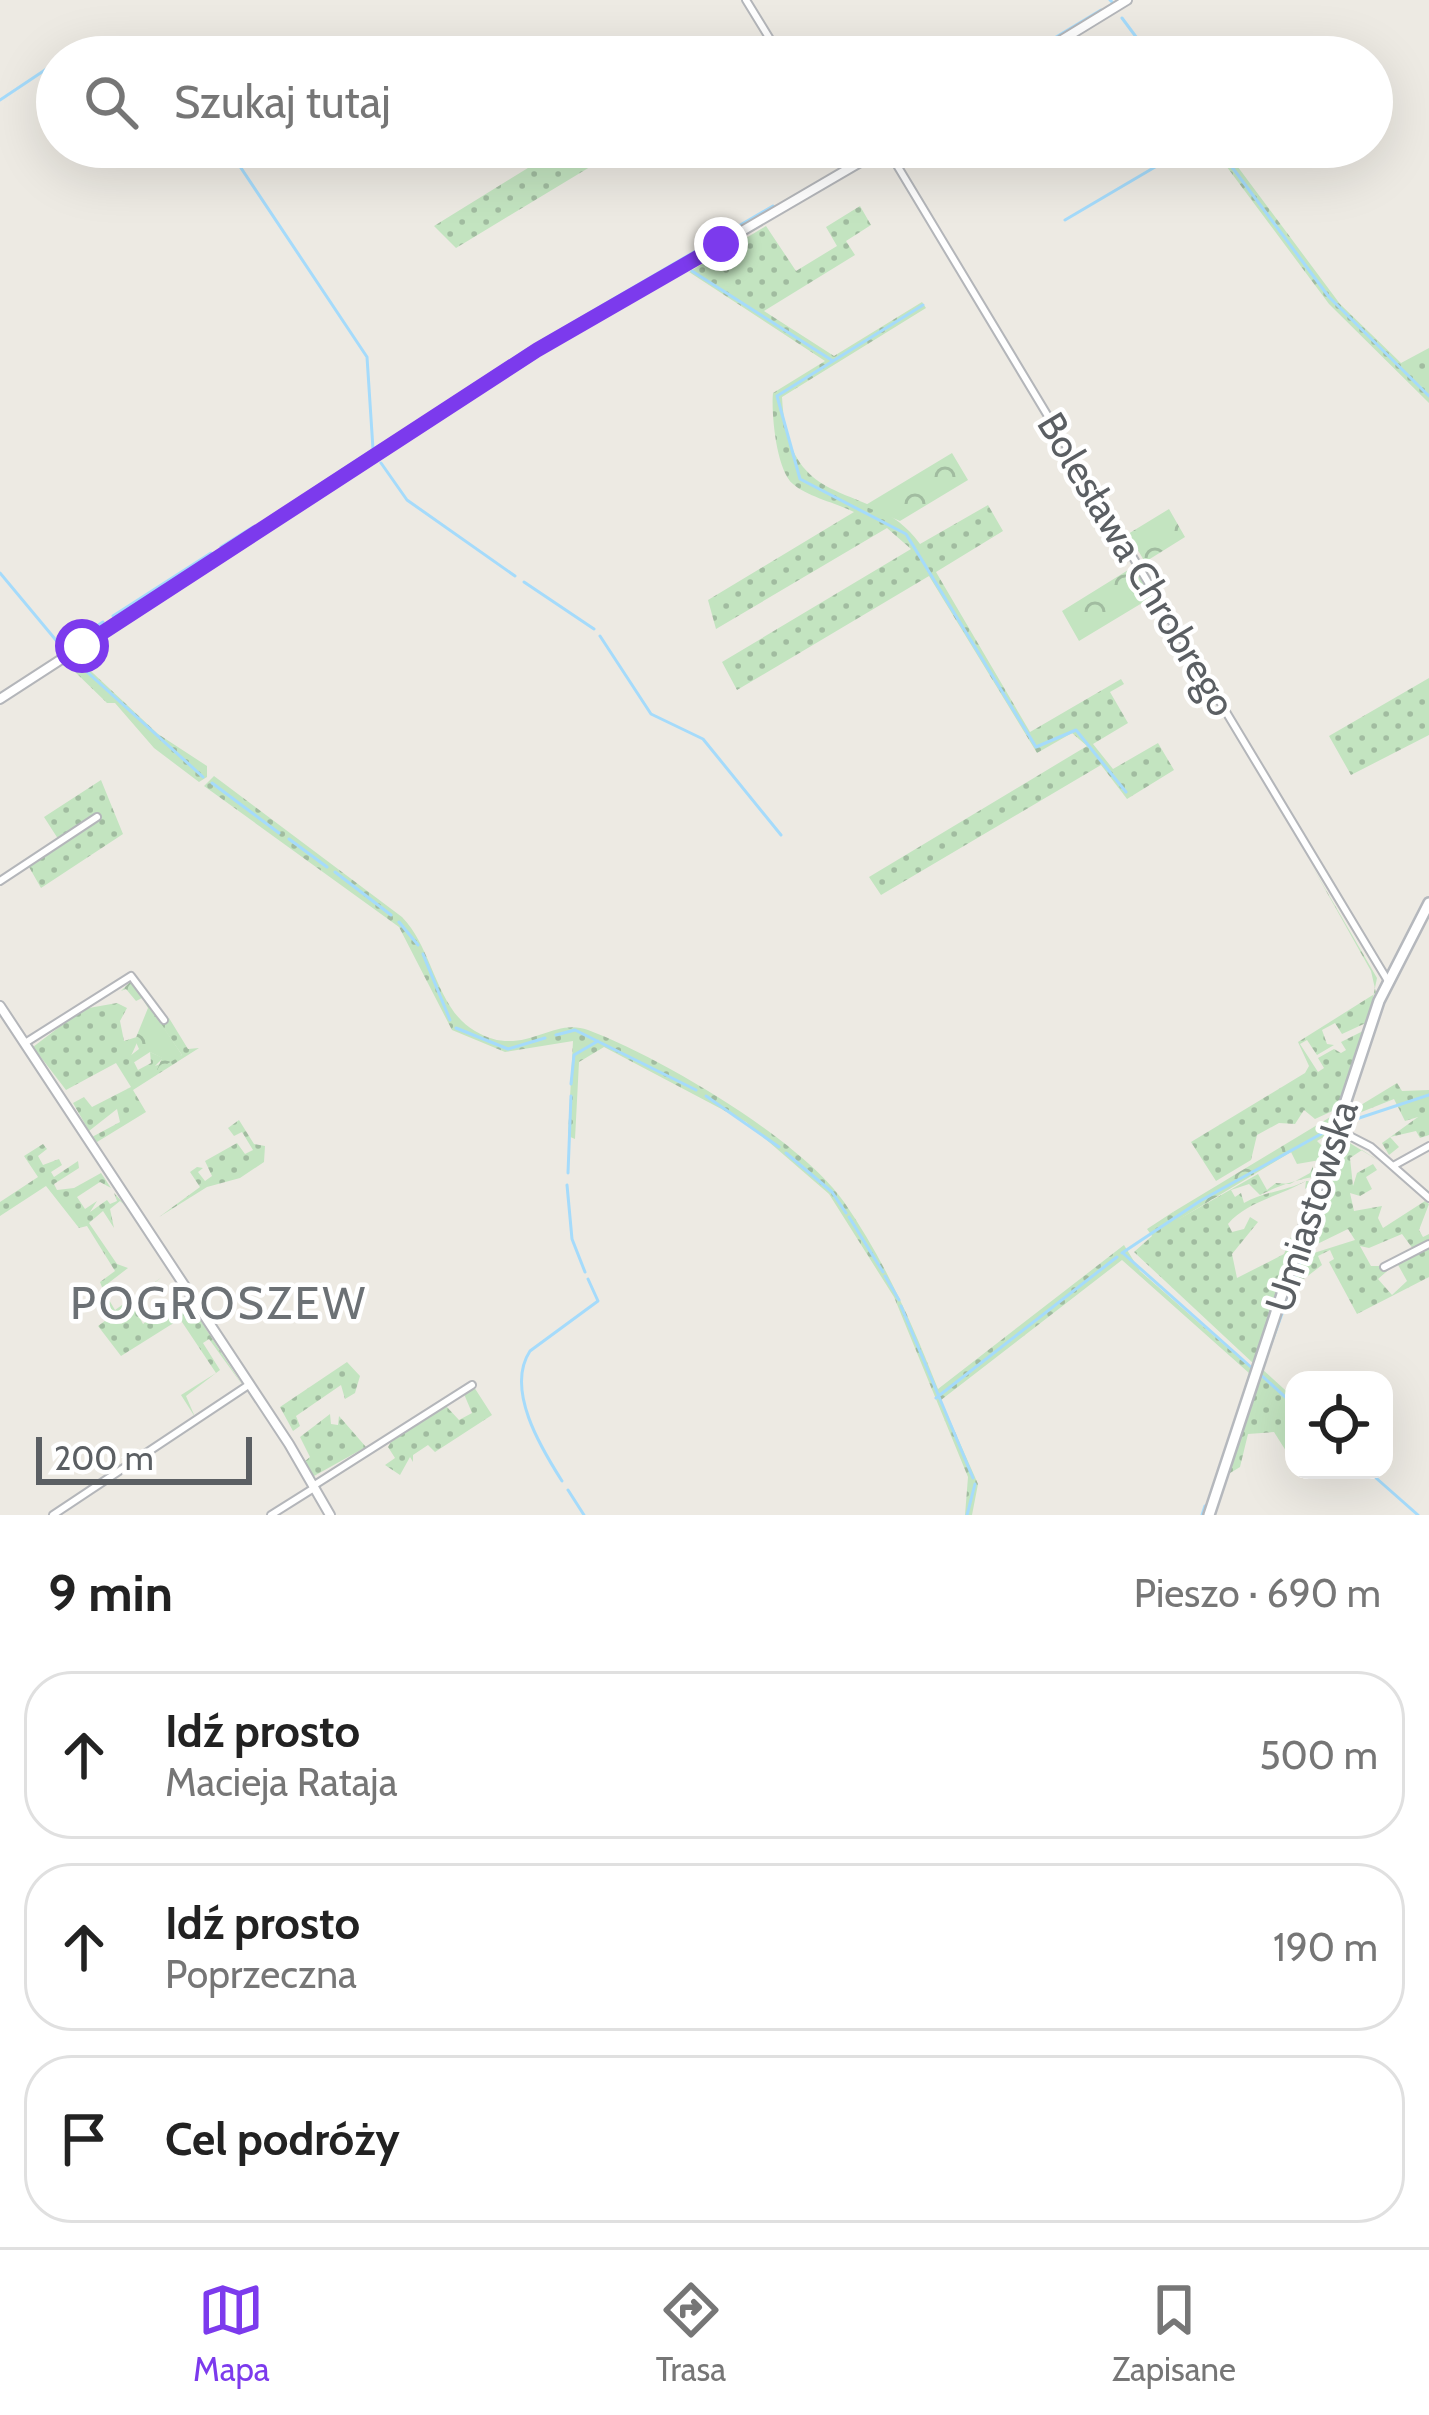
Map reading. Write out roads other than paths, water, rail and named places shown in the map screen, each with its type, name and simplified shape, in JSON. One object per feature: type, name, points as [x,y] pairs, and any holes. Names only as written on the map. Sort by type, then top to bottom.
[{"type":"main road","name":"Umiastowska","points":[[1209,1515],[1388,981],[1429,903]]},
{"type":"street","points":[[746,0],[768,36]]},
{"type":"street","points":[[1068,36],[1127,0]]},
{"type":"street","name":"Bolesława Chrobrego","points":[[899,168],[1388,981]]},
{"type":"street","points":[[0,699],[540,349],[849,169]]},
{"type":"street","points":[[0,881],[97,817]]},
{"type":"street","points":[[25,1043],[131,976],[164,1020]]},
{"type":"street","points":[[0,1006],[250,1384],[330,1515]]},
{"type":"street","points":[[1336,1129],[1362,1141],[1429,1198]]},
{"type":"street","points":[[1394,1166],[1429,1146]]},
{"type":"street","points":[[1384,1267],[1429,1244]]},
{"type":"street","points":[[53,1515],[250,1384]]},
{"type":"street","points":[[271,1515],[472,1385]]},
{"type":"waterway","points":[[1058,36],[1101,10]]},
{"type":"waterway","points":[[1122,18],[1135,36]]},
{"type":"waterway","points":[[0,100],[36,76]]},
{"type":"waterway","points":[[241,168],[367,357],[373,449]]},
{"type":"waterway","points":[[1065,220],[1153,168]]},
{"type":"waterway","points":[[1233,168],[1329,297],[1429,396]]},
{"type":"waterway","points":[[538,343],[773,206]]},
{"type":"waterway","points":[[692,271],[833,361],[777,396],[800,479],[906,534],[1036,747],[1076,730],[1126,792]]},
{"type":"waterway","points":[[833,361],[923,305]]},
{"type":"waterway","points":[[389,440],[528,349]]},
{"type":"waterway","points":[[307,493],[380,445]]},
{"type":"waterway","points":[[381,463],[407,500],[515,576]]},
{"type":"waterway","points":[[221,547],[253,527]]},
{"type":"waterway","points":[[113,616],[211,553]]},
{"type":"waterway","points":[[0,573],[65,651]]},
{"type":"waterway","points":[[524,582],[594,629]]},
{"type":"waterway","points":[[76,639],[103,622]]},
{"type":"waterway","points":[[600,636],[651,714],[703,739],[781,835]]},
{"type":"waterway","points":[[75,661],[203,777]]},
{"type":"waterway","points":[[212,783],[279,833]]},
{"type":"waterway","points":[[289,839],[327,867]]},
{"type":"waterway","points":[[335,872],[391,915]]},
{"type":"waterway","points":[[399,922],[418,945]]},
{"type":"waterway","points":[[423,954],[450,1020]]},
{"type":"waterway","points":[[456,1028],[508,1049],[545,1038]]},
{"type":"waterway","points":[[556,1035],[575,1030],[696,1090]]},
{"type":"waterway","points":[[571,1084],[574,1055],[598,1041]]},
{"type":"waterway","points":[[1344,1123],[1429,1095]]},
{"type":"waterway","points":[[568,1173],[571,1096]]},
{"type":"waterway","points":[[706,1096],[779,1147]]},
{"type":"waterway","points":[[1122,1253],[1200,1201],[1330,1129]]},
{"type":"waterway","points":[[1313,1216],[1336,1147]]},
{"type":"waterway","points":[[786,1153],[832,1192],[846,1213]]},
{"type":"waterway","points":[[567,1185],[572,1239],[585,1272]]},
{"type":"waterway","points":[[849,1217],[883,1272]]},
{"type":"waterway","points":[[1305,1247],[1309,1228]]},
{"type":"waterway","points":[[1124,1254],[1252,1368]]},
{"type":"waterway","points":[[936,1398],[1117,1257]]},
{"type":"waterway","points":[[1292,1284],[1302,1257]]},
{"type":"waterway","points":[[885,1276],[899,1300]]},
{"type":"waterway","points":[[562,1481],[529,1418],[523,1366],[530,1351],[598,1301],[588,1279]]},
{"type":"waterway","points":[[1269,1349],[1290,1292]]},
{"type":"waterway","points":[[901,1306],[973,1478]]},
{"type":"waterway","points":[[1260,1374],[1285,1397]]},
{"type":"waterway","points":[[1377,1479],[1418,1515]]},
{"type":"waterway","points":[[967,1515],[975,1484]]},
{"type":"waterway","points":[[568,1490],[584,1515]]},
{"type":"waterway","points":[[1202,1515],[1205,1506]]},
{"type":"district","name":"POGROSZEW","points":[[219,1303]]}]
